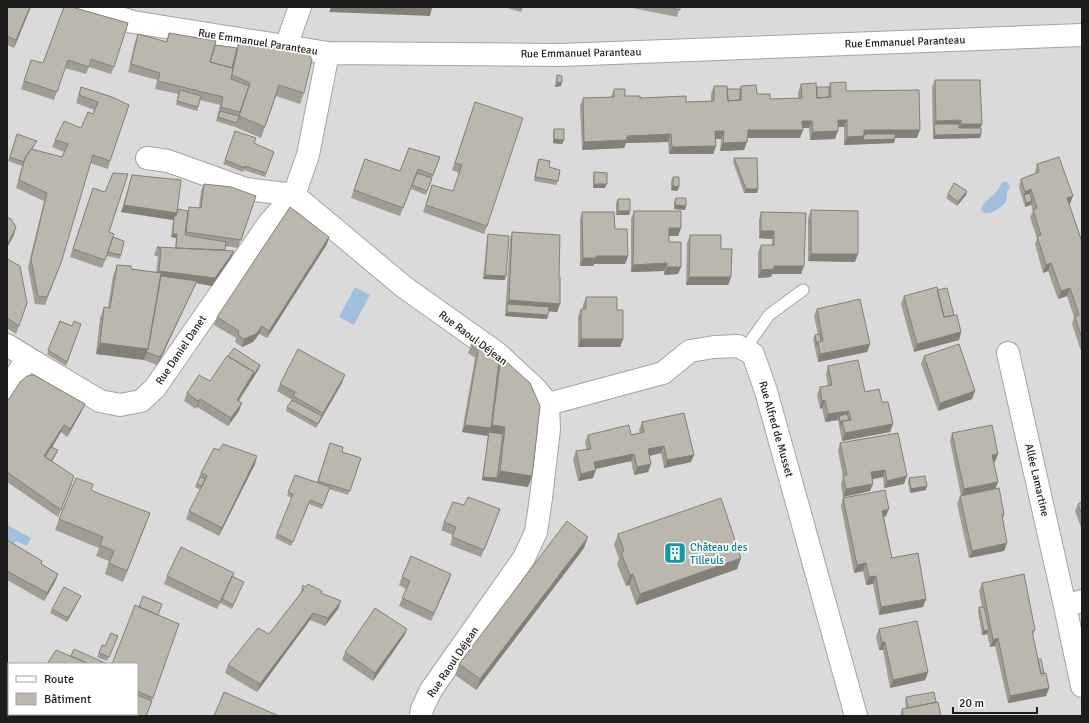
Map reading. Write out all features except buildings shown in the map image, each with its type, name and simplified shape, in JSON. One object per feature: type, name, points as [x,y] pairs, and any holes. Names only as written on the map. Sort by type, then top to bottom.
[{"type":"street","name":"Rue Emmanuel Paranteau","points":[[85,7],[133,22],[328,53],[560,55],[1082,35]]},
{"type":"street","points":[[286,46],[300,7]]},
{"type":"street","points":[[148,158],[168,161],[246,190],[294,195],[308,155],[328,53]]},
{"type":"street","name":"Rue Daniel Danet","points":[[7,345],[100,401],[120,405],[141,401],[155,388],[268,223],[294,195]]},
{"type":"street","name":"Rue Raoul Déjean","points":[[294,195],[404,287],[497,353],[536,389],[548,404],[549,429],[536,532],[524,558],[431,690],[422,709],[421,716]]},
{"type":"street","points":[[548,404],[663,373],[690,351],[714,347],[738,346],[745,349]]},
{"type":"street","name":"Rue Alfred de Musset","points":[[745,349],[753,354],[766,391],[856,716]]},
{"type":"street","name":"Allée Lamartine","points":[[1008,353],[1074,604],[1082,686]]},
{"type":"street","points":[[7,389],[28,358]]},
{"type":"lane","points":[[745,349],[769,315],[803,290]]},
{"type":"shaded area","points":[[7,7],[1082,7],[1082,716],[7,716]]},
{"type":"water","points":[[1002,182],[1007,182],[1010,187],[1007,192],[1006,202],[993,212],[984,213],[981,210],[982,207],[998,190]]},
{"type":"water","points":[[355,287],[370,295],[354,325],[339,317]]},
{"type":"water","points":[[7,525],[31,538],[27,546],[16,541],[13,546],[7,542]]},
{"type":"place","name":"Château des Tilleuls","points":[[675,553]]}]
